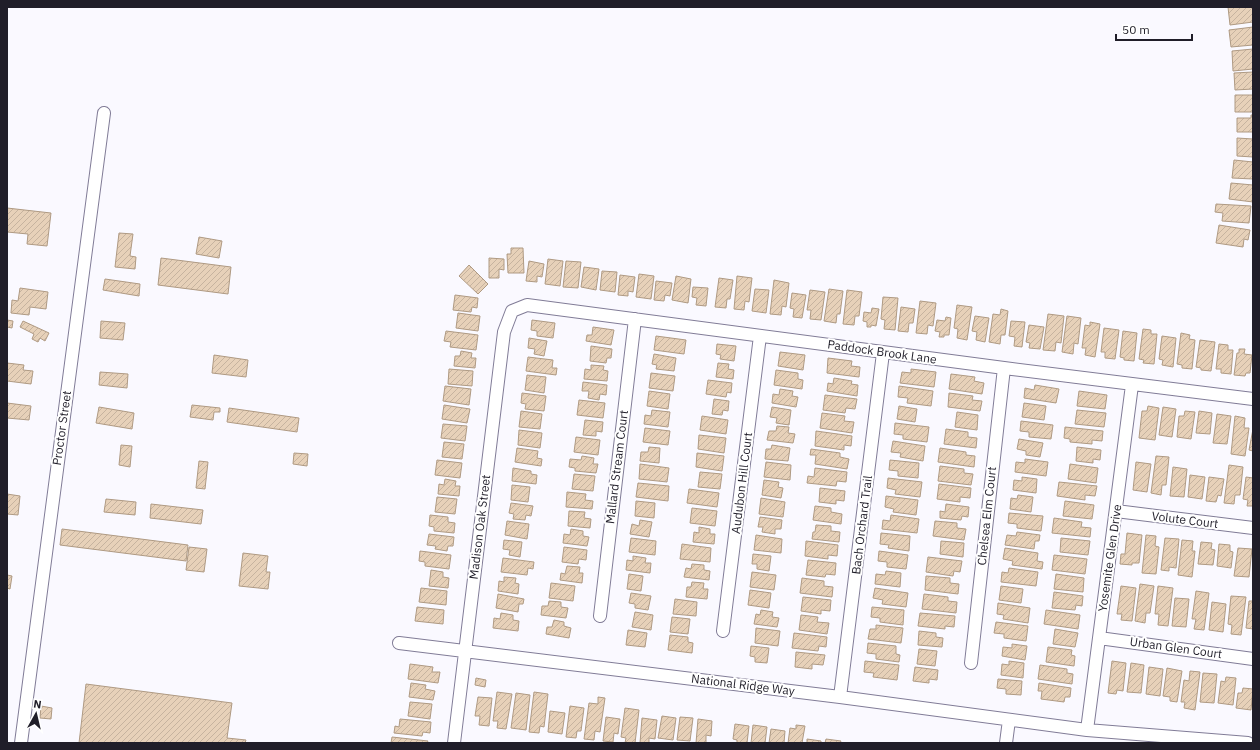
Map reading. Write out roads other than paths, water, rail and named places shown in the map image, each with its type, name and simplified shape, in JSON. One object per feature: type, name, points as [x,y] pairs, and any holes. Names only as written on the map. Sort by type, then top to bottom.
[{"type":"street","name":"Proctor Street","points":[[21,743],[104,113]]},
{"type":"street","name":"Paddock Brook Lane","points":[[512,312],[527,305],[1132,385],[1253,399]]},
{"type":"street","name":"Madison Oak Street","points":[[454,743],[504,332],[512,312]]},
{"type":"street","name":"Mallard Stream Court","points":[[600,616],[635,319]]},
{"type":"street","name":"Audubon Hill Court","points":[[723,631],[760,336]]},
{"type":"street","name":"Bach Orchard Trail","points":[[840,697],[883,352]]},
{"type":"street","name":"Chelsea Elm Court","points":[[971,663],[1004,368]]},
{"type":"street","name":"Yosemite Glen Drive","points":[[1087,730],[1132,385]]},
{"type":"street","name":"Volute Court","points":[[1116,511],[1253,528]]},
{"type":"street","name":"Urban Glen Court","points":[[1099,638],[1253,659]]},
{"type":"street","name":"National Ridge Way","points":[[398,643],[840,697],[1087,730],[1248,743]]},
{"type":"street","points":[[1006,743],[1009,720]]},
{"type":"street","name":"National Ridge Way","points":[[1087,730],[1152,743]]}]
